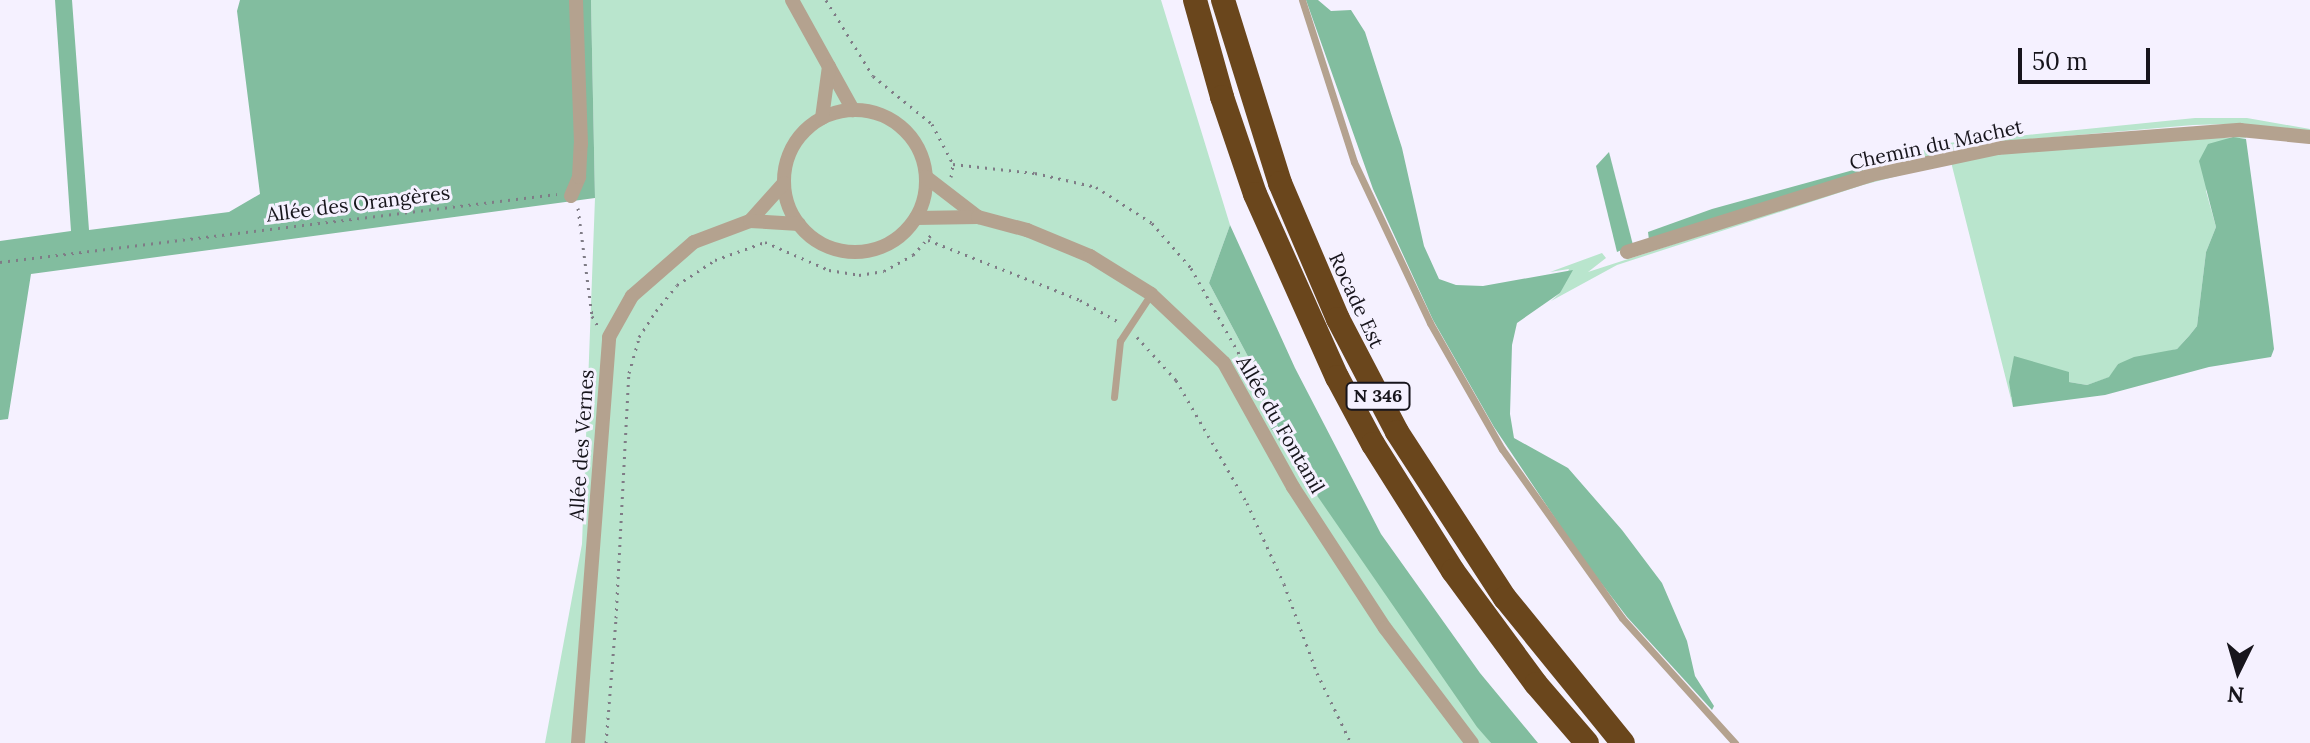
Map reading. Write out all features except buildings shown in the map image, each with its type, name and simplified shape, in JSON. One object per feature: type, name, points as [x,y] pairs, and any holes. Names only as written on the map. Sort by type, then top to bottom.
[{"type":"highway","name":"N 346","points":[[1195,0],[1222,97],[1255,194],[1296,292],[1337,377],[1373,444],[1453,571],[1519,662],[1587,743]]},
{"type":"highway","name":"Rocade Est","points":[[1223,0],[1280,183],[1338,319],[1397,432],[1497,586],[1557,666],[1623,743]]},
{"type":"street","points":[[571,196],[579,177],[581,144],[576,0]]},
{"type":"street","points":[[792,0],[853,110]]},
{"type":"street","points":[[822,118],[829,66]]},
{"type":"street","points":[[853,110],[875,113],[894,122],[911,136],[922,155],[926,177],[924,198],[916,218],[901,235],[881,247],[859,252],[826,245],[799,224],[788,205],[784,183],[786,163],[806,129],[822,118],[853,110]]},
{"type":"street","name":"Chemin du Machet","points":[[1627,252],[1871,175],[1998,148],[2240,130],[2310,137]]},
{"type":"street","name":"Allée du Fontanil","points":[[926,177],[978,217]]},
{"type":"street","name":"Allée des Vernes","points":[[750,221],[784,183]]},
{"type":"street","name":"Allée du Fontanil","points":[[916,218],[978,217],[1027,230],[1090,256],[1151,294],[1224,363],[1293,487],[1368,602],[1472,743]]},
{"type":"street","name":"Allée des Vernes","points":[[578,743],[609,337],[632,296],[694,242],[750,221],[799,224]]},
{"type":"lane","points":[[1302,0],[1354,162],[1430,323],[1502,449],[1622,618],[1735,743]]},
{"type":"lane","points":[[1114,397],[1120,341],[1151,294]]},
{"type":"path","points":[[826,0],[873,76],[932,124],[953,164],[948,192]]},
{"type":"path","points":[[953,164],[1035,173],[1096,187],[1152,223],[1191,268],[1241,358]]},
{"type":"path","name":"Allée des Orangères","points":[[0,262],[552,193],[571,196]]},
{"type":"path","points":[[571,196],[578,209],[592,316],[609,337]]},
{"type":"path","points":[[606,743],[629,373],[639,337],[647,324],[677,285],[715,260],[765,242],[845,275],[884,271],[913,255],[928,240],[940,219]]},
{"type":"path","points":[[928,240],[1069,294],[1128,327],[1176,380],[1247,503],[1284,584],[1317,673],[1351,743]]},
{"type":"green space","points":[[55,0],[72,0],[89,230],[229,212],[260,194],[237,11],[240,0],[591,0],[595,198],[31,274],[8,419],[0,420],[0,241],[71,231]]},
{"type":"green space","points":[[591,0],[1161,0],[1230,225],[1209,283],[1270,398],[1271,429],[1491,743],[545,743],[582,544],[595,198]]},
{"type":"green space","points":[[1306,0],[1318,0],[1331,11],[1351,10],[1365,32],[1402,148],[1424,246],[1439,279],[1456,285],[1483,286],[1573,270],[1560,293],[1517,323],[1512,345],[1510,414],[1514,438],[1568,468],[1622,530],[1662,583],[1687,641],[1695,676],[1714,706],[1712,710],[1627,617],[1579,554],[1494,427],[1433,320],[1373,189]]},
{"type":"green space","points":[[2195,118],[2247,118],[2310,129],[2310,132],[2230,124],[2193,125],[2022,140],[1956,150],[1895,165],[1897,158],[1948,143]]},
{"type":"green space","points":[[2233,137],[2206,191],[2216,227],[2206,252],[2197,326],[2189,336],[2177,349],[2118,364],[2110,377],[2087,385],[2069,382],[2011,397],[2013,407],[1951,162],[1863,185],[1617,265],[1551,301],[1560,293],[1569,269],[1550,272],[1602,253],[1606,258],[1588,272],[1878,178],[1948,160],[2151,138]]},
{"type":"green space","points":[[2233,137],[2246,139],[2274,349],[2271,357],[2209,367],[2105,395],[2013,407],[2009,382],[2014,356],[2069,372],[2069,382],[2087,385],[2109,377],[2118,364],[2134,357],[2177,349],[2189,336],[2197,326],[2206,252],[2216,227],[2199,161],[2208,144]]},
{"type":"green space","points":[[1609,152],[1633,245],[1617,252],[1596,166]]},
{"type":"green space","points":[[1897,158],[1895,165],[1649,240],[1648,232],[1712,209]]},
{"type":"green space","points":[[1230,225],[1295,368],[1381,534],[1480,673],[1538,743],[1491,743],[1477,727],[1271,429],[1270,398],[1209,283]]}]
